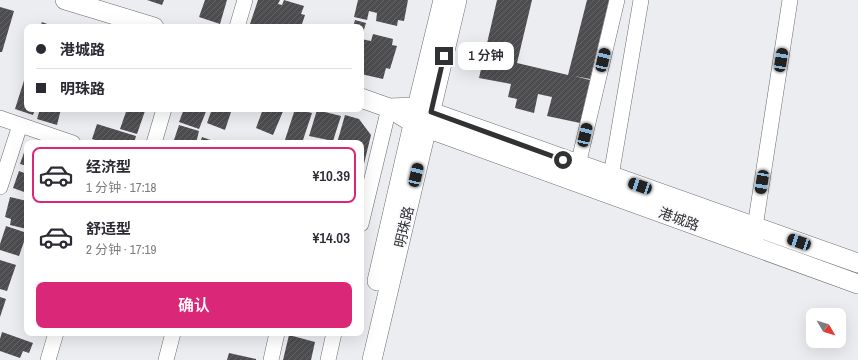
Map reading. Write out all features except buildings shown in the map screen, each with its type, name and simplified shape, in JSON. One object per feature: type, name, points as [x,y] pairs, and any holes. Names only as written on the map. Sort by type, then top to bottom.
[{"type":"street","points":[[65,0],[144,24]]},
{"type":"street","points":[[238,24],[245,0]]},
{"type":"street","name":"明珠路","points":[[372,360],[422,117],[443,0]]},
{"type":"street","name":"明珠路","points":[[359,360],[422,117],[457,0]]},
{"type":"street","points":[[578,165],[617,0]]},
{"type":"street","points":[[611,176],[641,0]]},
{"type":"street","points":[[755,227],[790,0]]},
{"type":"street","name":"港城路","points":[[364,99],[578,165],[858,263]]},
{"type":"street","points":[[364,212],[389,108]]},
{"type":"street","points":[[155,140],[163,112]]},
{"type":"street","name":"港城路","points":[[422,117],[858,284]]},
{"type":"street","points":[[0,118],[64,140]]},
{"type":"street","points":[[0,187],[20,125]]},
{"type":"street","points":[[48,360],[55,336]]},
{"type":"street","points":[[166,360],[172,336]]},
{"type":"street","points":[[271,360],[276,336]]},
{"type":"street","points":[[328,360],[333,336]]},
{"type":"route","points":[[444,56],[431,112],[563,160]]}]
